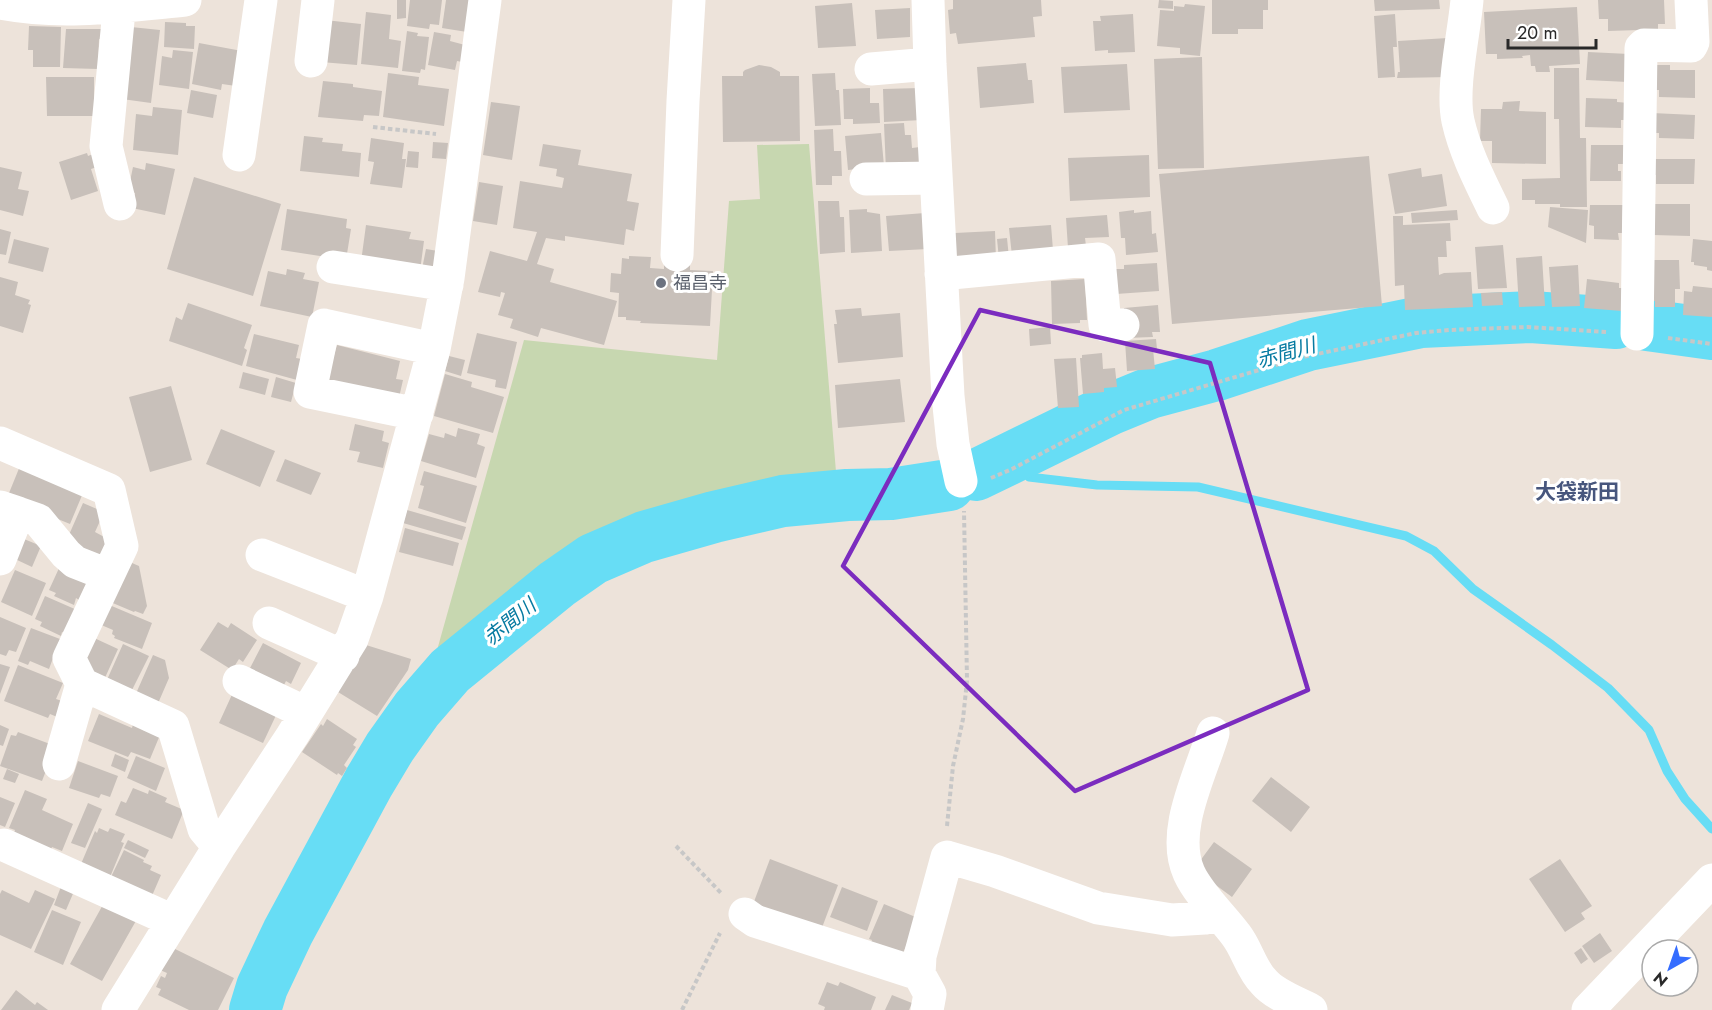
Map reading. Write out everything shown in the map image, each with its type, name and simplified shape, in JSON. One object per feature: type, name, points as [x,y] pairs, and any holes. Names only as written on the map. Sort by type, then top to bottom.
[{"type":"street","points":[[14,3],[61,10],[185,0]]},
{"type":"street","points":[[238,155],[261,0]]},
{"type":"street","points":[[311,61],[318,0]]},
{"type":"street","points":[[118,1010],[219,847],[343,656],[367,596],[434,349],[447,285],[485,0]]},
{"type":"street","points":[[677,255],[682,101],[689,0]]},
{"type":"street","points":[[928,0],[950,415],[953,444],[963,486]]},
{"type":"street","points":[[1467,0],[1457,87],[1458,119],[1472,165],[1493,207]]},
{"type":"street","points":[[1623,333],[1641,48],[1644,45],[1691,46],[1693,42],[1691,0]]},
{"type":"street","points":[[120,204],[106,146],[133,3]]},
{"type":"street","points":[[870,69],[930,64]]},
{"type":"street","points":[[866,179],[936,178]]},
{"type":"street","points":[[941,274],[1099,259],[1105,325],[1123,325]]},
{"type":"street","points":[[333,267],[447,285]]},
{"type":"street","points":[[417,414],[310,392],[324,325],[434,349]]},
{"type":"street","points":[[0,443],[109,490],[122,546],[69,658],[82,684],[174,726],[204,829],[219,847]]},
{"type":"street","points":[[0,559],[9,510],[38,519],[75,562],[108,575]]},
{"type":"street","points":[[262,555],[367,596]]},
{"type":"street","points":[[269,623],[343,656]]},
{"type":"street","points":[[239,681],[306,713]]},
{"type":"street","points":[[59,764],[82,684]]},
{"type":"street","points":[[1213,733],[1198,777],[1182,840],[1184,859],[1190,875],[1219,915],[1238,936],[1264,983],[1311,1010]]},
{"type":"street","points":[[4,845],[173,921]]},
{"type":"street","points":[[927,1010],[930,994],[920,974],[920,956],[946,857],[995,871],[1098,908],[1172,920],[1219,915]]},
{"type":"street","points":[[1588,1010],[1712,880]]},
{"type":"street","points":[[740,911],[755,921],[920,974]]},
{"type":"path","points":[[372,127],[467,138]]},
{"type":"path","points":[[946,857],[953,766],[963,719],[967,681],[963,486],[1012,470],[1124,410],[1205,388],[1303,357],[1416,333],[1449,330],[1527,327],[1623,333]]},
{"type":"path","points":[[676,846],[740,911],[682,1010]]},
{"type":"highlighted area","points":[[980,310],[1210,363],[1308,690],[1075,791],[843,566]]},
{"type":"green space","points":[[809,144],[837,484],[743,492],[615,536],[507,605],[471,636],[444,665],[434,661],[524,340],[717,360],[729,201],[760,199],[757,145]]},
{"type":"building","points":[[397,0],[406,0],[406,18],[397,19]]},
{"type":"building","points":[[410,0],[442,0],[439,25],[430,24],[429,29],[407,26]]},
{"type":"building","points":[[446,0],[472,0],[467,32],[442,28]]},
{"type":"building","points":[[953,0],[1041,0],[1042,16],[1033,17],[1035,37],[958,44],[956,33],[950,34],[948,10],[953,9]]},
{"type":"building","points":[[1159,0],[1173,1],[1173,9],[1158,8]]},
{"type":"building","points":[[1212,0],[1268,0],[1268,10],[1263,10],[1263,29],[1238,29],[1238,34],[1212,34]]},
{"type":"building","points":[[1374,0],[1439,0],[1440,9],[1375,11]]},
{"type":"building","points":[[1598,0],[1664,0],[1665,24],[1658,24],[1658,35],[1639,30],[1608,31],[1608,19],[1599,19]]},
{"type":"building","points":[[852,3],[856,46],[818,48],[815,6]]},
{"type":"building","points":[[1185,4],[1205,6],[1200,56],[1180,54],[1180,48],[1157,46],[1160,10],[1174,11],[1174,6],[1184,7]]},
{"type":"building","points":[[1577,7],[1580,64],[1549,66],[1550,72],[1536,72],[1535,66],[1531,66],[1530,55],[1522,56],[1523,58],[1497,59],[1497,54],[1486,54],[1484,12]]},
{"type":"building","points":[[910,8],[910,37],[877,39],[875,10]]},
{"type":"building","points":[[366,12],[391,15],[389,39],[401,41],[398,68],[361,64]]},
{"type":"building","points":[[1133,14],[1135,52],[1095,51],[1093,21],[1101,21],[1100,16]]},
{"type":"building","points":[[1395,14],[1397,47],[1393,47],[1395,77],[1378,78],[1374,16]]},
{"type":"building","points":[[325,20],[361,24],[357,65],[321,62]]},
{"type":"building","points":[[165,22],[195,26],[194,49],[164,47]]},
{"type":"building","points":[[29,26],[61,27],[60,67],[33,67],[33,50],[28,50]]},
{"type":"building","points":[[131,27],[160,30],[151,103],[122,99]]},
{"type":"building","points":[[66,29],[103,29],[103,40],[99,39],[98,69],[63,68]]},
{"type":"building","points":[[407,31],[418,33],[417,36],[429,37],[425,70],[421,69],[420,73],[402,71]]},
{"type":"building","points":[[434,32],[451,35],[450,41],[465,45],[462,62],[457,61],[455,70],[428,65]]},
{"type":"building","points":[[1448,38],[1450,77],[1397,78],[1400,72],[1398,41]]},
{"type":"building","points":[[199,43],[242,51],[236,86],[222,84],[221,90],[192,84]]},
{"type":"building","points":[[173,50],[193,52],[189,89],[159,85],[162,56],[172,58]]},
{"type":"building","points":[[1588,52],[1629,54],[1628,82],[1586,80]]},
{"type":"building","points":[[1202,57],[1204,168],[1158,169],[1154,59]]},
{"type":"building","points":[[1026,63],[1028,80],[1032,80],[1034,103],[980,108],[977,67]]},
{"type":"building","points":[[1127,64],[1130,110],[1064,113],[1061,67]]},
{"type":"building","points":[[759,65],[771,67],[780,72],[780,76],[799,76],[800,141],[723,142],[722,76],[743,76],[745,70]]},
{"type":"building","points":[[1654,65],[1670,65],[1670,70],[1695,70],[1695,98],[1659,97],[1659,90],[1653,90]]},
{"type":"building","points":[[1554,68],[1579,68],[1580,138],[1586,138],[1587,207],[1560,207],[1560,204],[1535,204],[1535,200],[1522,200],[1522,179],[1560,178],[1559,119],[1554,119]]},
{"type":"building","points":[[388,73],[419,77],[418,85],[449,89],[444,126],[383,117]]},
{"type":"building","points":[[835,73],[836,90],[839,90],[841,125],[815,126],[812,74]]},
{"type":"building","points":[[46,77],[94,77],[94,116],[47,116]]},
{"type":"building","points":[[323,81],[353,84],[353,87],[382,91],[379,116],[364,115],[363,121],[318,117]]},
{"type":"building","points":[[870,88],[870,103],[879,103],[880,123],[853,124],[853,119],[844,119],[843,89]]},
{"type":"building","points":[[920,88],[922,120],[884,122],[883,89]]},
{"type":"building","points":[[191,90],[217,95],[213,118],[187,113]]},
{"type":"building","points":[[1586,98],[1617,99],[1617,102],[1629,103],[1629,120],[1621,120],[1621,128],[1585,127]]},
{"type":"building","points":[[1520,101],[1519,111],[1546,112],[1546,164],[1492,163],[1492,141],[1480,141],[1481,109],[1502,109],[1503,102]]},
{"type":"building","points":[[491,102],[520,106],[512,160],[483,155]]},
{"type":"building","points":[[153,107],[182,110],[178,155],[133,150],[136,114],[152,116]]},
{"type":"building","points":[[1652,113],[1695,115],[1694,139],[1659,138],[1659,133],[1652,133]]},
{"type":"building","points":[[904,123],[905,135],[911,135],[912,148],[920,147],[921,163],[886,171],[884,124]]},
{"type":"building","points":[[833,129],[834,151],[841,151],[842,176],[832,176],[832,185],[816,185],[814,130]]},
{"type":"building","points":[[881,133],[884,166],[848,170],[845,136]]},
{"type":"building","points":[[304,136],[323,138],[322,142],[343,144],[342,151],[361,153],[359,177],[300,171]]},
{"type":"building","points":[[371,138],[404,143],[402,159],[406,159],[402,188],[370,184],[374,162],[368,161]]},
{"type":"building","points":[[433,142],[448,143],[446,159],[432,158]]},
{"type":"building","points":[[543,144],[581,150],[578,165],[632,174],[627,201],[639,203],[634,231],[626,229],[624,245],[565,236],[565,241],[546,238],[537,264],[554,269],[550,282],[617,301],[604,345],[541,328],[538,337],[510,328],[513,319],[498,315],[505,293],[501,292],[500,297],[478,292],[490,251],[527,261],[537,232],[513,228],[520,181],[562,188],[564,178],[556,176],[557,169],[539,166]]},
{"type":"building","points":[[1591,145],[1625,145],[1624,164],[1618,164],[1621,181],[1590,181]]},
{"type":"building","points":[[408,151],[419,152],[418,168],[406,167]]},
{"type":"building","points":[[87,153],[88,156],[93,154],[97,167],[91,169],[98,191],[71,200],[59,162]]},
{"type":"building","points":[[1149,155],[1150,197],[1070,201],[1068,158]]},
{"type":"building","points":[[1369,156],[1382,306],[1172,324],[1159,174]]},
{"type":"building","points":[[1650,159],[1695,159],[1694,184],[1656,184],[1656,175],[1649,175]]},
{"type":"building","points":[[146,163],[175,169],[165,215],[132,208],[135,193],[128,191],[133,167],[145,170]]},
{"type":"building","points":[[0,167],[22,172],[18,189],[29,191],[23,216],[0,210]]},
{"type":"building","points":[[1421,168],[1422,177],[1442,174],[1447,206],[1395,214],[1388,174]]},
{"type":"building","points":[[194,177],[281,204],[253,296],[167,269]]},
{"type":"building","points":[[479,182],[503,186],[497,225],[473,221]]},
{"type":"building","points":[[818,201],[839,201],[840,217],[844,217],[845,252],[820,254]]},
{"type":"building","points":[[1649,204],[1690,204],[1690,236],[1653,235]]},
{"type":"building","points":[[1590,205],[1623,205],[1622,233],[1618,233],[1619,240],[1594,239],[1594,226],[1589,225]]},
{"type":"building","points":[[1550,207],[1588,210],[1586,243],[1548,227]]},
{"type":"building","points":[[287,209],[347,219],[346,228],[351,229],[346,260],[281,250]]},
{"type":"building","points":[[867,209],[867,212],[880,214],[882,251],[851,253],[849,210]]},
{"type":"building","points":[[1134,210],[1134,213],[1151,211],[1152,234],[1156,233],[1158,252],[1126,255],[1125,238],[1121,238],[1119,212]]},
{"type":"building","points":[[1457,210],[1458,220],[1412,223],[1411,213]]},
{"type":"building","points":[[925,213],[928,249],[889,251],[886,216]]},
{"type":"building","points":[[1107,215],[1109,237],[1085,238],[1086,246],[1068,248],[1066,218]]},
{"type":"building","points":[[1393,216],[1403,216],[1403,225],[1450,223],[1451,241],[1446,241],[1447,257],[1438,257],[1439,275],[1471,272],[1473,307],[1405,310],[1404,285],[1395,286]]},
{"type":"building","points":[[366,225],[411,232],[409,239],[424,241],[420,271],[361,262]]},
{"type":"building","points":[[1051,225],[1053,250],[1012,256],[1009,228]]},
{"type":"building","points":[[0,229],[11,232],[6,255],[0,254]]},
{"type":"building","points":[[995,231],[996,260],[951,257],[955,233]]},
{"type":"building","points":[[1007,238],[1009,258],[999,259],[997,239]]},
{"type":"building","points":[[14,239],[49,248],[43,272],[8,263]]},
{"type":"building","points":[[1693,239],[1712,241],[1712,271],[1691,262]]},
{"type":"building","points":[[1503,245],[1507,288],[1478,289],[1475,247]]},
{"type":"building","points":[[426,249],[438,251],[434,271],[422,269]]},
{"type":"building","name":"福昌寺","points":[[629,256],[651,257],[650,268],[664,269],[664,261],[690,262],[690,270],[713,271],[710,326],[640,323],[641,321],[618,317],[619,293],[610,292],[611,273],[621,274],[622,258],[629,259]]},
{"type":"building","points":[[1542,256],[1545,306],[1519,307],[1516,258]]},
{"type":"building","points":[[1642,260],[1679,260],[1680,289],[1675,289],[1675,307],[1655,307],[1655,301],[1642,301]]},
{"type":"building","points":[[1157,263],[1159,291],[1116,294],[1115,269],[1124,269],[1124,265]]},
{"type":"building","points":[[1578,265],[1580,306],[1552,307],[1549,267]]},
{"type":"building","points":[[287,269],[305,273],[303,279],[319,282],[312,317],[260,306],[268,271],[286,275]]},
{"type":"building","points":[[0,277],[18,282],[15,295],[30,300],[28,304],[31,305],[23,333],[0,326]]},
{"type":"building","points":[[1085,279],[1087,320],[1080,320],[1080,323],[1052,324],[1051,281]]},
{"type":"building","points":[[1587,279],[1619,283],[1619,288],[1624,288],[1622,311],[1584,308]]},
{"type":"building","points":[[1693,286],[1712,288],[1712,317],[1683,315],[1684,291],[1692,292]]},
{"type":"building","points":[[1502,292],[1503,305],[1482,306],[1481,293]]},
{"type":"building","points":[[188,303],[252,325],[244,348],[247,350],[242,366],[169,341],[176,317],[182,320]]},
{"type":"building","points":[[1158,305],[1160,332],[1152,332],[1153,337],[1126,338],[1124,308]]},
{"type":"building","points":[[861,308],[862,316],[900,313],[903,357],[838,363],[835,310]]},
{"type":"building","points":[[1050,327],[1051,344],[1030,346],[1029,329]]},
{"type":"building","points":[[477,333],[517,342],[506,389],[495,387],[496,380],[467,373]]},
{"type":"building","points":[[254,334],[299,345],[296,358],[302,359],[297,380],[246,366]]},
{"type":"building","points":[[1156,339],[1157,349],[1153,349],[1155,369],[1127,371],[1125,341]]},
{"type":"building","points":[[337,345],[400,361],[396,379],[403,380],[398,402],[326,383]]},
{"type":"building","points":[[1102,353],[1103,369],[1115,368],[1117,387],[1104,388],[1104,392],[1083,394],[1080,358],[1082,355]]},
{"type":"building","points":[[449,356],[465,360],[461,376],[445,371]]},
{"type":"building","points":[[1076,358],[1079,407],[1058,408],[1054,359]]},
{"type":"building","points":[[243,372],[269,379],[265,395],[239,388]]},
{"type":"building","points":[[445,374],[472,382],[471,387],[504,397],[493,433],[434,416]]},
{"type":"building","points":[[276,377],[296,383],[291,402],[271,397]]},
{"type":"building","points":[[900,379],[905,422],[838,428],[835,385]]},
{"type":"building","points":[[171,386],[192,460],[150,472],[129,397]]},
{"type":"building","points":[[355,424],[384,431],[382,441],[389,443],[383,468],[357,462],[360,452],[349,450]]},
{"type":"building","points":[[458,428],[480,434],[477,444],[485,447],[476,478],[421,461],[429,434],[444,438],[445,433],[456,437]]},
{"type":"building","points":[[221,429],[275,451],[260,487],[206,464]]},
{"type":"building","points":[[285,459],[321,473],[311,495],[276,481]]},
{"type":"building","points":[[20,466],[83,493],[70,524],[7,498]]},
{"type":"building","points":[[424,471],[477,486],[466,523],[418,508],[424,486],[420,485]]},
{"type":"building","points":[[83,503],[104,512],[95,532],[108,539],[100,556],[73,543],[68,537]]},
{"type":"building","points":[[407,510],[466,527],[462,540],[403,523]]},
{"type":"building","points":[[405,528],[459,543],[453,566],[399,552]]},
{"type":"building","points":[[24,539],[41,546],[32,567],[15,559]]},
{"type":"building","points":[[125,560],[139,566],[147,606],[143,614],[108,601]]},
{"type":"building","points":[[60,566],[89,578],[79,600],[76,598],[74,605],[54,596],[56,593],[49,590]]},
{"type":"building","points":[[15,570],[46,583],[32,616],[1,602]]},
{"type":"building","points":[[45,596],[77,610],[67,634],[62,632],[61,636],[40,626],[42,622],[35,619]]},
{"type":"building","points":[[107,604],[152,623],[142,649],[114,638],[113,630],[99,624]]},
{"type":"building","points":[[0,617],[26,628],[16,652],[9,650],[6,656],[0,654]]},
{"type":"building","points":[[218,622],[228,628],[231,623],[257,640],[243,662],[239,659],[232,670],[200,650]]},
{"type":"building","points":[[31,628],[60,639],[49,669],[30,661],[28,665],[18,661]]},
{"type":"building","points":[[92,637],[118,649],[104,680],[81,664]]},
{"type":"building","points":[[263,643],[301,663],[291,684],[286,681],[281,691],[249,670]]},
{"type":"building","points":[[123,644],[149,656],[130,694],[106,682]]},
{"type":"building","points":[[366,645],[411,659],[408,670],[377,716],[338,692]]},
{"type":"building","points":[[153,655],[165,660],[169,678],[156,708],[134,698]]},
{"type":"building","points":[[0,664],[10,667],[0,694]]},
{"type":"building","points":[[18,665],[63,683],[56,699],[68,703],[62,719],[50,714],[48,718],[4,701]]},
{"type":"building","points":[[235,688],[278,711],[263,743],[219,723]]},
{"type":"building","points":[[99,714],[132,728],[133,724],[160,735],[150,759],[131,752],[128,757],[88,741]]},
{"type":"building","points":[[327,719],[357,739],[353,745],[356,747],[344,765],[347,768],[342,776],[302,752]]},
{"type":"building","points":[[0,725],[9,729],[3,746],[0,745]]},
{"type":"building","points":[[18,732],[50,744],[54,750],[42,781],[0,766],[11,735],[16,736]]},
{"type":"building","points":[[115,754],[129,760],[125,772],[111,766]]},
{"type":"building","points":[[136,756],[165,768],[156,791],[127,778]]},
{"type":"building","points":[[78,761],[118,776],[110,797],[101,794],[99,798],[69,788]]},
{"type":"building","points":[[7,769],[19,774],[15,783],[3,779]]},
{"type":"building","points":[[1271,777],[1310,807],[1291,832],[1252,801]]},
{"type":"building","points":[[133,788],[148,794],[149,790],[167,798],[165,802],[184,810],[172,839],[115,815],[121,801],[126,803]]},
{"type":"building","points":[[25,790],[47,799],[42,810],[73,824],[62,851],[52,847],[49,854],[12,838],[15,830],[9,828]]},
{"type":"building","points":[[0,797],[15,803],[5,827],[0,825]]},
{"type":"building","points":[[88,803],[102,809],[85,848],[71,843]]},
{"type":"building","points":[[99,828],[108,832],[110,828],[125,834],[121,842],[124,843],[108,882],[78,871],[95,831],[97,833]]},
{"type":"building","points":[[128,840],[149,850],[145,858],[124,848]]},
{"type":"building","points":[[1214,842],[1252,869],[1232,897],[1194,869]]},
{"type":"building","points":[[124,850],[144,860],[143,862],[152,866],[150,870],[161,875],[151,898],[110,879]]},
{"type":"building","points":[[770,859],[838,885],[820,933],[752,907]]},
{"type":"building","points":[[1560,859],[1592,906],[1581,913],[1585,919],[1565,932],[1529,879]]},
{"type":"building","points":[[62,884],[75,889],[66,910],[54,905]]},
{"type":"building","points":[[842,887],[878,901],[867,931],[830,917]]},
{"type":"building","points":[[2,890],[29,903],[35,890],[55,899],[31,949],[0,935],[0,894]]},
{"type":"building","points":[[105,901],[137,919],[102,981],[70,964]]},
{"type":"building","points":[[884,904],[918,918],[900,960],[869,947],[872,940],[869,939]]},
{"type":"building","points":[[52,910],[81,922],[63,965],[34,952]]},
{"type":"building","points":[[1600,933],[1612,951],[1594,963],[1582,946]]},
{"type":"building","points":[[171,947],[234,978],[218,1010],[189,1010],[158,995],[161,989],[156,987],[161,976],[165,978],[167,973],[160,970]]},
{"type":"building","points":[[1581,948],[1588,959],[1581,964],[1574,953]]},
{"type":"building","points":[[827,982],[838,986],[840,982],[876,997],[871,1010],[824,1010],[825,1007],[818,1004]]},
{"type":"building","points":[[16,990],[35,1005],[37,1002],[48,1010],[1,1010]]},
{"type":"building","points":[[892,995],[912,1003],[909,1010],[885,1010]]},
{"type":"waterway","name":"赤間川","points":[[976,475],[1111,409],[1150,393],[1217,375],[1308,345],[1421,322],[1531,317],[1616,323]]},
{"type":"waterway","name":"赤間川","points":[[1647,325],[1712,334]]},
{"type":"waterway","points":[[1029,477],[1097,485],[1198,487],[1406,536],[1434,551],[1473,589],[1608,688],[1649,730],[1667,771],[1685,799],[1712,829]]},
{"type":"waterway","name":"赤間川","points":[[255,1010],[262,987],[288,932],[390,747],[417,709],[450,671],[557,584],[593,559],[644,537],[714,517],[783,501],[847,495],[891,494],[949,485]]},
{"type":"place","name":"福昌寺","points":[[661,283]]},
{"type":"district","name":"大袋新田","points":[[1577,492]]}]
